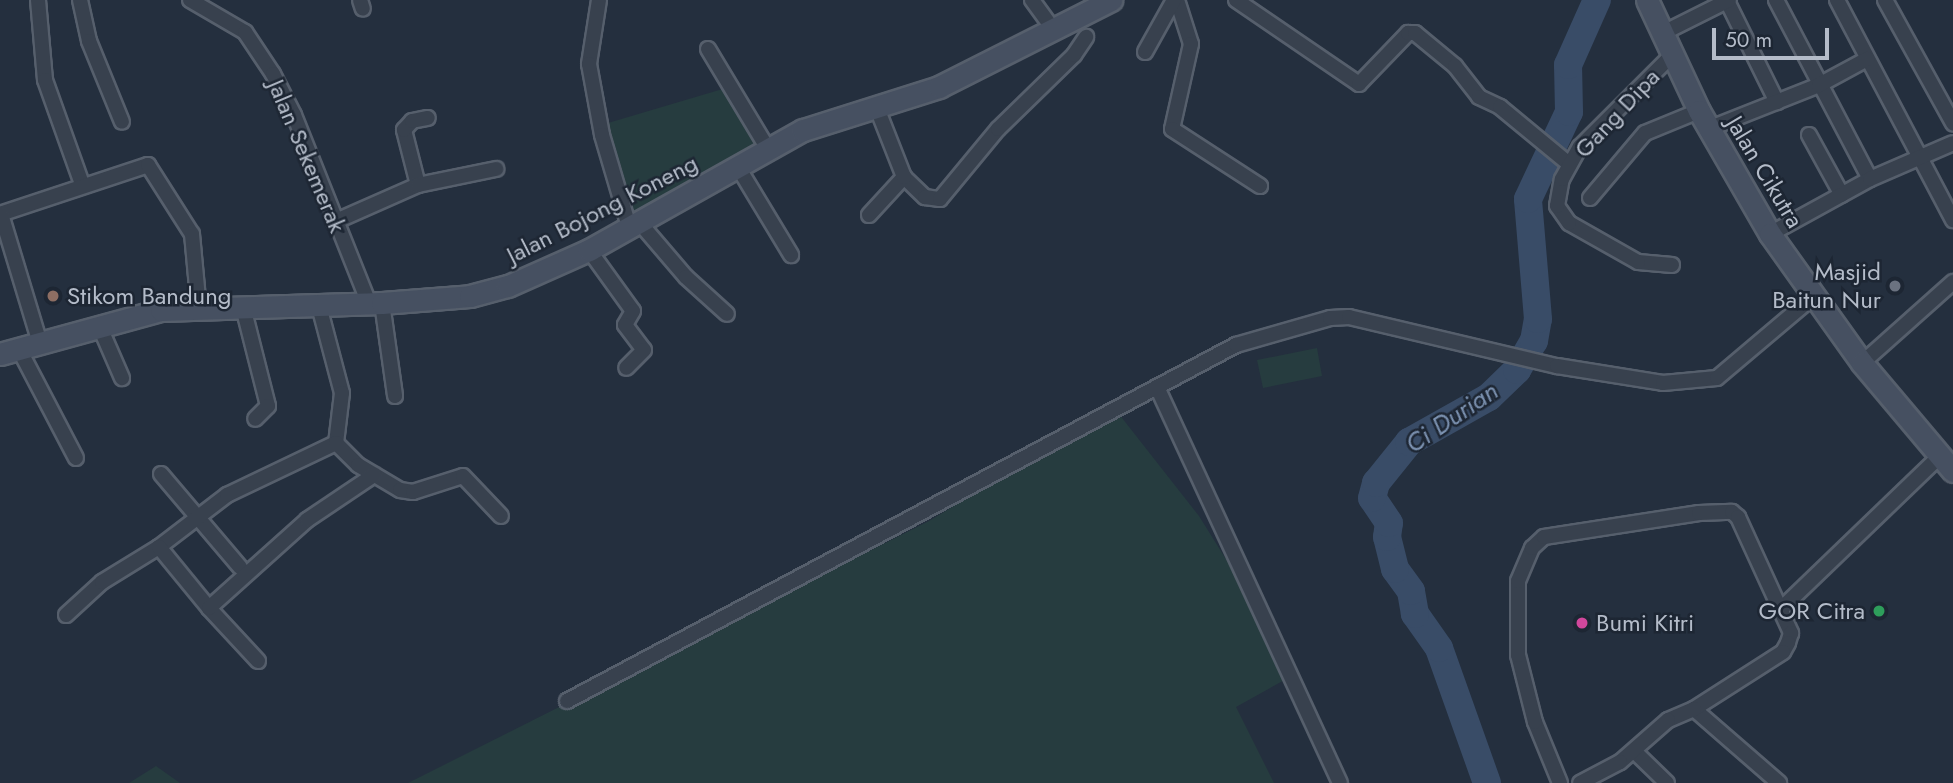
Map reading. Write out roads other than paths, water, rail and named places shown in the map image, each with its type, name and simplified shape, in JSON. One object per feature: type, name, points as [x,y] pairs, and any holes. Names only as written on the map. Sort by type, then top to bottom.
[{"type":"street","points":[[38,0],[45,80],[82,184]]},
{"type":"street","points":[[80,0],[89,41],[122,122]]},
{"type":"street","name":"Jalan Sekemerak","points":[[190,0],[245,32],[273,74],[294,115],[334,222],[375,303],[395,396]]},
{"type":"street","points":[[1032,0],[1052,28]]},
{"type":"street","name":"Jalan Bojong Koneng","points":[[9,352],[161,310],[320,306],[487,293],[589,250],[768,149],[840,115],[877,108],[939,87],[1111,0]]},
{"type":"street","points":[[1145,52],[1176,0]]},
{"type":"street","points":[[1176,0],[1191,44],[1172,129],[1260,186]]},
{"type":"street","points":[[1236,0],[1359,84],[1408,33],[1415,33],[1455,66],[1479,97],[1500,107],[1565,162]]},
{"type":"street","name":"Jalan Cikutra","points":[[1647,0],[1703,120],[1770,234],[1862,363],[1946,464],[1781,610]]},
{"type":"street","points":[[1776,0],[1870,179]]},
{"type":"street","points":[[1885,0],[1953,123]]},
{"type":"street","points":[[601,1],[589,64],[595,105],[634,225],[727,313]]},
{"type":"street","points":[[1661,34],[1728,1],[1777,102]]},
{"type":"street","points":[[1839,1],[1917,157],[1953,220]]},
{"type":"street","points":[[877,108],[904,177],[925,197],[940,199],[998,129],[1074,55],[1086,37]]},
{"type":"street","points":[[708,50],[768,149]]},
{"type":"street","name":"Gang Dipa","points":[[1672,55],[1565,162],[1557,206],[1569,223],[1638,262],[1672,265]]},
{"type":"street","points":[[1590,198],[1645,134],[1777,102],[1819,85],[1867,58]]},
{"type":"street","points":[[418,184],[404,130],[412,121],[428,118]]},
{"type":"street","points":[[1809,135],[1842,195]]},
{"type":"street","points":[[1770,234],[1870,179],[1953,143]]},
{"type":"street","points":[[40,343],[0,214],[82,184],[146,165],[192,234],[199,309]]},
{"type":"street","points":[[738,167],[791,255]]},
{"type":"street","points":[[334,222],[418,184],[496,169]]},
{"type":"street","points":[[869,215],[904,177]]},
{"type":"street","points":[[589,250],[633,311],[625,326],[644,349],[626,368]]},
{"type":"street","points":[[1862,363],[1953,282]]},
{"type":"street","points":[[567,701],[1222,350],[1330,318],[1349,317],[1557,366],[1663,383],[1717,378],[1813,297]]},
{"type":"street","points":[[320,306],[342,393],[336,443],[347,457],[374,475],[408,492],[463,477],[501,516]]},
{"type":"street","points":[[243,307],[268,406],[255,419]]},
{"type":"street","points":[[99,325],[121,378]]},
{"type":"street","points":[[9,352],[76,458]]},
{"type":"street","points":[[1157,387],[1340,783]]},
{"type":"street","points":[[66,615],[102,582],[159,547],[227,495],[336,443]]},
{"type":"street","points":[[161,474],[240,567]]},
{"type":"street","points":[[209,608],[307,520],[374,475]]},
{"type":"street","points":[[1560,783],[1535,722],[1515,630],[1525,560],[1544,537],[1699,513],[1732,512],[1738,517],[1791,633],[1783,652],[1694,709],[1668,720],[1634,751],[1580,783]]},
{"type":"street","points":[[159,547],[209,608],[258,661]]},
{"type":"street","points":[[1694,709],[1779,783]]},
{"type":"street","points":[[1634,751],[1667,783]]},
{"type":"waterway","name":"Ci Durian","points":[[1487,783],[1439,648],[1415,614],[1411,591],[1395,569],[1387,537],[1389,523],[1372,498],[1376,483],[1409,442],[1489,397],[1517,370],[1534,341],[1538,319],[1528,199],[1569,112],[1568,65],[1597,0]]},
{"type":"place","name":"Masjid Baitun Nur","points":[[1895,286]]},
{"type":"place","name":"Stikom Bandung","points":[[53,296]]},
{"type":"place","name":"GOR Citra","points":[[1879,611]]},
{"type":"place","name":"Bumi Kitri","points":[[1582,623]]}]
